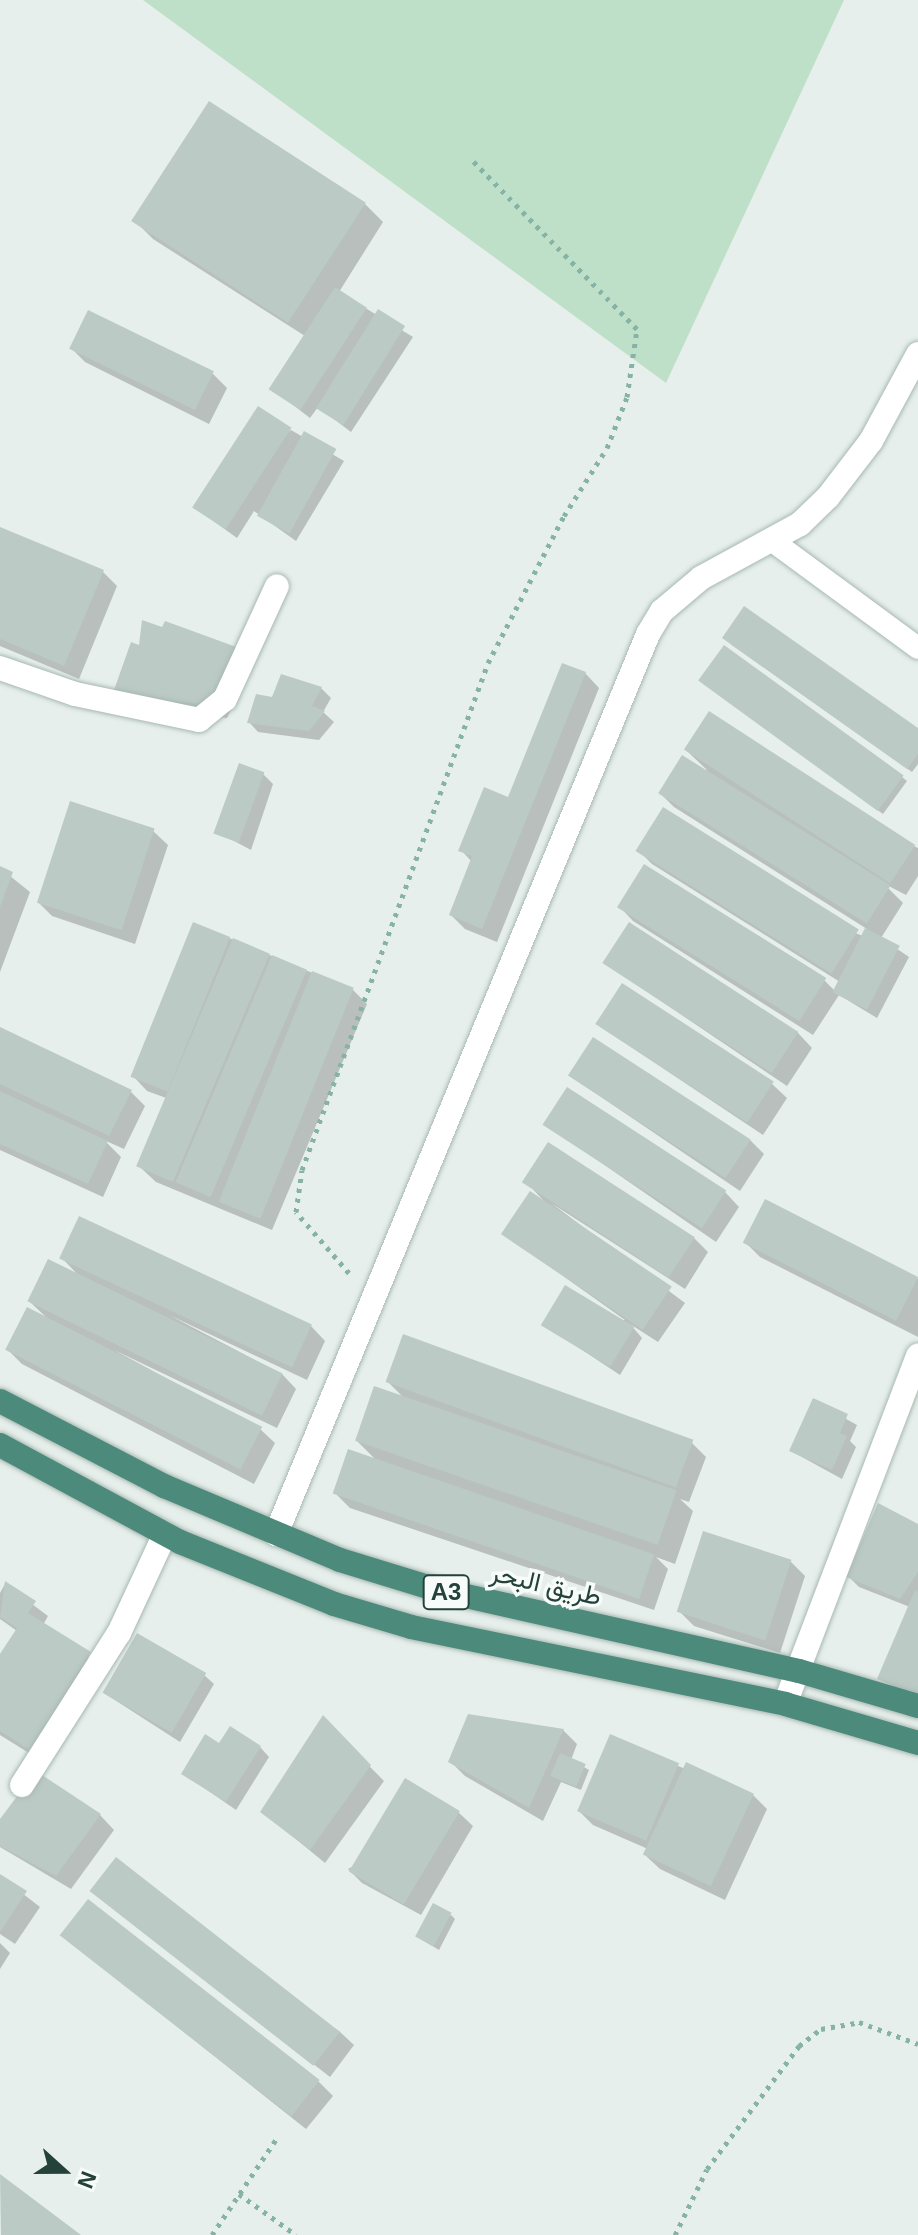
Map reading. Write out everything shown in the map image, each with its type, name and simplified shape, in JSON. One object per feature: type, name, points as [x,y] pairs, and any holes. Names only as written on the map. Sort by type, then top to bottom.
[{"type":"highway","name":"طريق البحر","points":[[0,1401],[164,1486],[276,1534],[435,1589],[799,1671],[918,1706]]},
{"type":"highway","name":"A3","points":[[0,1445],[165,1534],[255,1576],[411,1627],[785,1704],[918,1743]]},
{"type":"street","points":[[276,1534],[627,674],[662,611],[677,597],[800,524],[851,470],[918,354]]},
{"type":"street","points":[[0,668],[75,694],[199,720],[225,699],[277,586]]},
{"type":"street","points":[[785,1704],[918,1356]]},
{"type":"street","points":[[22,1785],[119,1633],[165,1534]]},
{"type":"lane","points":[[771,540],[918,648]]},
{"type":"path","points":[[345,1283],[349,1271],[296,1212],[302,1170],[488,663],[617,423],[627,397],[637,329],[473,161]]},
{"type":"path","points":[[675,2235],[707,2169],[799,2046],[821,2029],[859,2022],[918,2044]]},
{"type":"path","points":[[212,2235],[277,2138]]},
{"type":"path","points":[[239,2194],[296,2235]]},
{"type":"green space","points":[[143,0],[844,0],[666,383]]},
{"type":"building","points":[[209,101],[366,203],[288,323],[131,221]]},
{"type":"building","points":[[335,287],[367,308],[300,410],[269,389]]},
{"type":"building","points":[[378,309],[405,326],[343,425],[316,408]]},
{"type":"building","points":[[88,310],[214,371],[195,410],[69,349]]},
{"type":"building","points":[[258,406],[292,428],[226,529],[192,507]]},
{"type":"building","points":[[304,431],[336,449],[289,534],[257,516]]},
{"type":"building","points":[[0,527],[104,570],[64,666],[0,639]]},
{"type":"building","points":[[744,606],[918,728],[918,754],[907,769],[722,638]]},
{"type":"building","points":[[142,620],[162,627],[165,621],[239,648],[213,705],[137,698],[114,690],[131,642],[139,645]]},
{"type":"building","points":[[724,645],[904,775],[878,811],[698,681]]},
{"type":"building","points":[[562,663],[586,672],[482,929],[449,915],[472,856],[458,851],[484,787],[508,797]]},
{"type":"building","points":[[281,674],[322,687],[312,706],[325,711],[309,731],[247,723],[256,694],[272,697]]},
{"type":"building","points":[[709,711],[915,845],[890,884],[684,750]]},
{"type":"building","points":[[682,755],[891,885],[867,924],[658,793]]},
{"type":"building","points":[[239,763],[264,772],[239,843],[213,833]]},
{"type":"building","points":[[70,801],[155,829],[122,930],[37,903]]},
{"type":"building","points":[[663,807],[859,929],[831,974],[635,851]]},
{"type":"building","points":[[644,864],[826,978],[799,1021],[617,907]]},
{"type":"building","points":[[0,866],[13,872],[0,907]]},
{"type":"building","points":[[193,922],[230,937],[168,1092],[130,1077]]},
{"type":"building","points":[[629,922],[798,1032],[772,1073],[602,963]]},
{"type":"building","points":[[865,928],[900,946],[867,1010],[832,992]]},
{"type":"building","points":[[233,938],[270,954],[173,1182],[136,1166]]},
{"type":"building","points":[[272,955],[307,970],[210,1197],[175,1182]]},
{"type":"building","points":[[312,971],[354,988],[260,1219],[219,1202]]},
{"type":"building","points":[[622,983],[774,1082],[747,1123],[595,1024]]},
{"type":"building","points":[[0,1027],[132,1090],[109,1136],[0,1084]]},
{"type":"building","points":[[593,1037],[751,1139],[726,1178],[568,1076]]},
{"type":"building","points":[[567,1087],[726,1190],[702,1228],[542,1125]]},
{"type":"building","points":[[0,1091],[108,1141],[88,1184],[0,1144]]},
{"type":"building","points":[[548,1142],[695,1237],[669,1278],[522,1182]]},
{"type":"building","points":[[530,1191],[672,1287],[643,1330],[501,1234]]},
{"type":"building","points":[[765,1199],[918,1277],[896,1321],[743,1243]]},
{"type":"building","points":[[79,1216],[312,1325],[292,1367],[59,1259]]},
{"type":"building","points":[[48,1259],[283,1373],[262,1416],[27,1301]]},
{"type":"building","points":[[565,1285],[634,1327],[610,1367],[541,1325]]},
{"type":"building","points":[[27,1307],[262,1427],[240,1470],[5,1350]]},
{"type":"building","points":[[403,1334],[693,1440],[676,1488],[386,1382]]},
{"type":"building","points":[[374,1386],[677,1490],[658,1545],[355,1441]]},
{"type":"building","points":[[813,1398],[848,1414],[840,1433],[847,1436],[832,1470],[789,1451]]},
{"type":"building","points":[[348,1449],[654,1554],[639,1599],[333,1493]]},
{"type":"building","points":[[878,1503],[918,1524],[918,1572],[900,1599],[846,1577]]},
{"type":"building","points":[[703,1531],[791,1560],[765,1641],[677,1612]]},
{"type":"building","points":[[5,1581],[36,1601],[28,1613],[91,1652],[30,1750],[0,1731],[0,1654],[17,1628],[0,1617]]},
{"type":"building","points":[[915,1590],[918,1592],[918,1696],[877,1679]]},
{"type":"building","points":[[137,1633],[206,1673],[172,1733],[102,1693]]},
{"type":"building","points":[[468,1714],[564,1729],[529,1808],[448,1762]]},
{"type":"building","points":[[323,1715],[371,1765],[310,1850],[260,1812]]},
{"type":"building","points":[[230,1726],[261,1746],[226,1802],[181,1774],[205,1734],[219,1743]]},
{"type":"building","points":[[610,1734],[679,1763],[646,1841],[577,1811]]},
{"type":"building","points":[[560,1753],[586,1764],[576,1787],[550,1776]]},
{"type":"building","points":[[686,1762],[754,1794],[711,1886],[643,1854]]},
{"type":"building","points":[[36,1771],[101,1814],[56,1876],[0,1846],[0,1819]]},
{"type":"building","points":[[405,1778],[460,1811],[404,1904],[349,1871]]},
{"type":"building","points":[[116,1857],[340,2032],[313,2066],[90,1891]]},
{"type":"building","points":[[0,1874],[27,1891],[0,1932]]},
{"type":"building","points":[[88,1899],[320,2080],[291,2116],[60,1935]]},
{"type":"building","points":[[433,1903],[452,1913],[434,1946],[415,1937]]},
{"type":"building","points":[[0,2174],[81,2235],[1,2235]]}]
